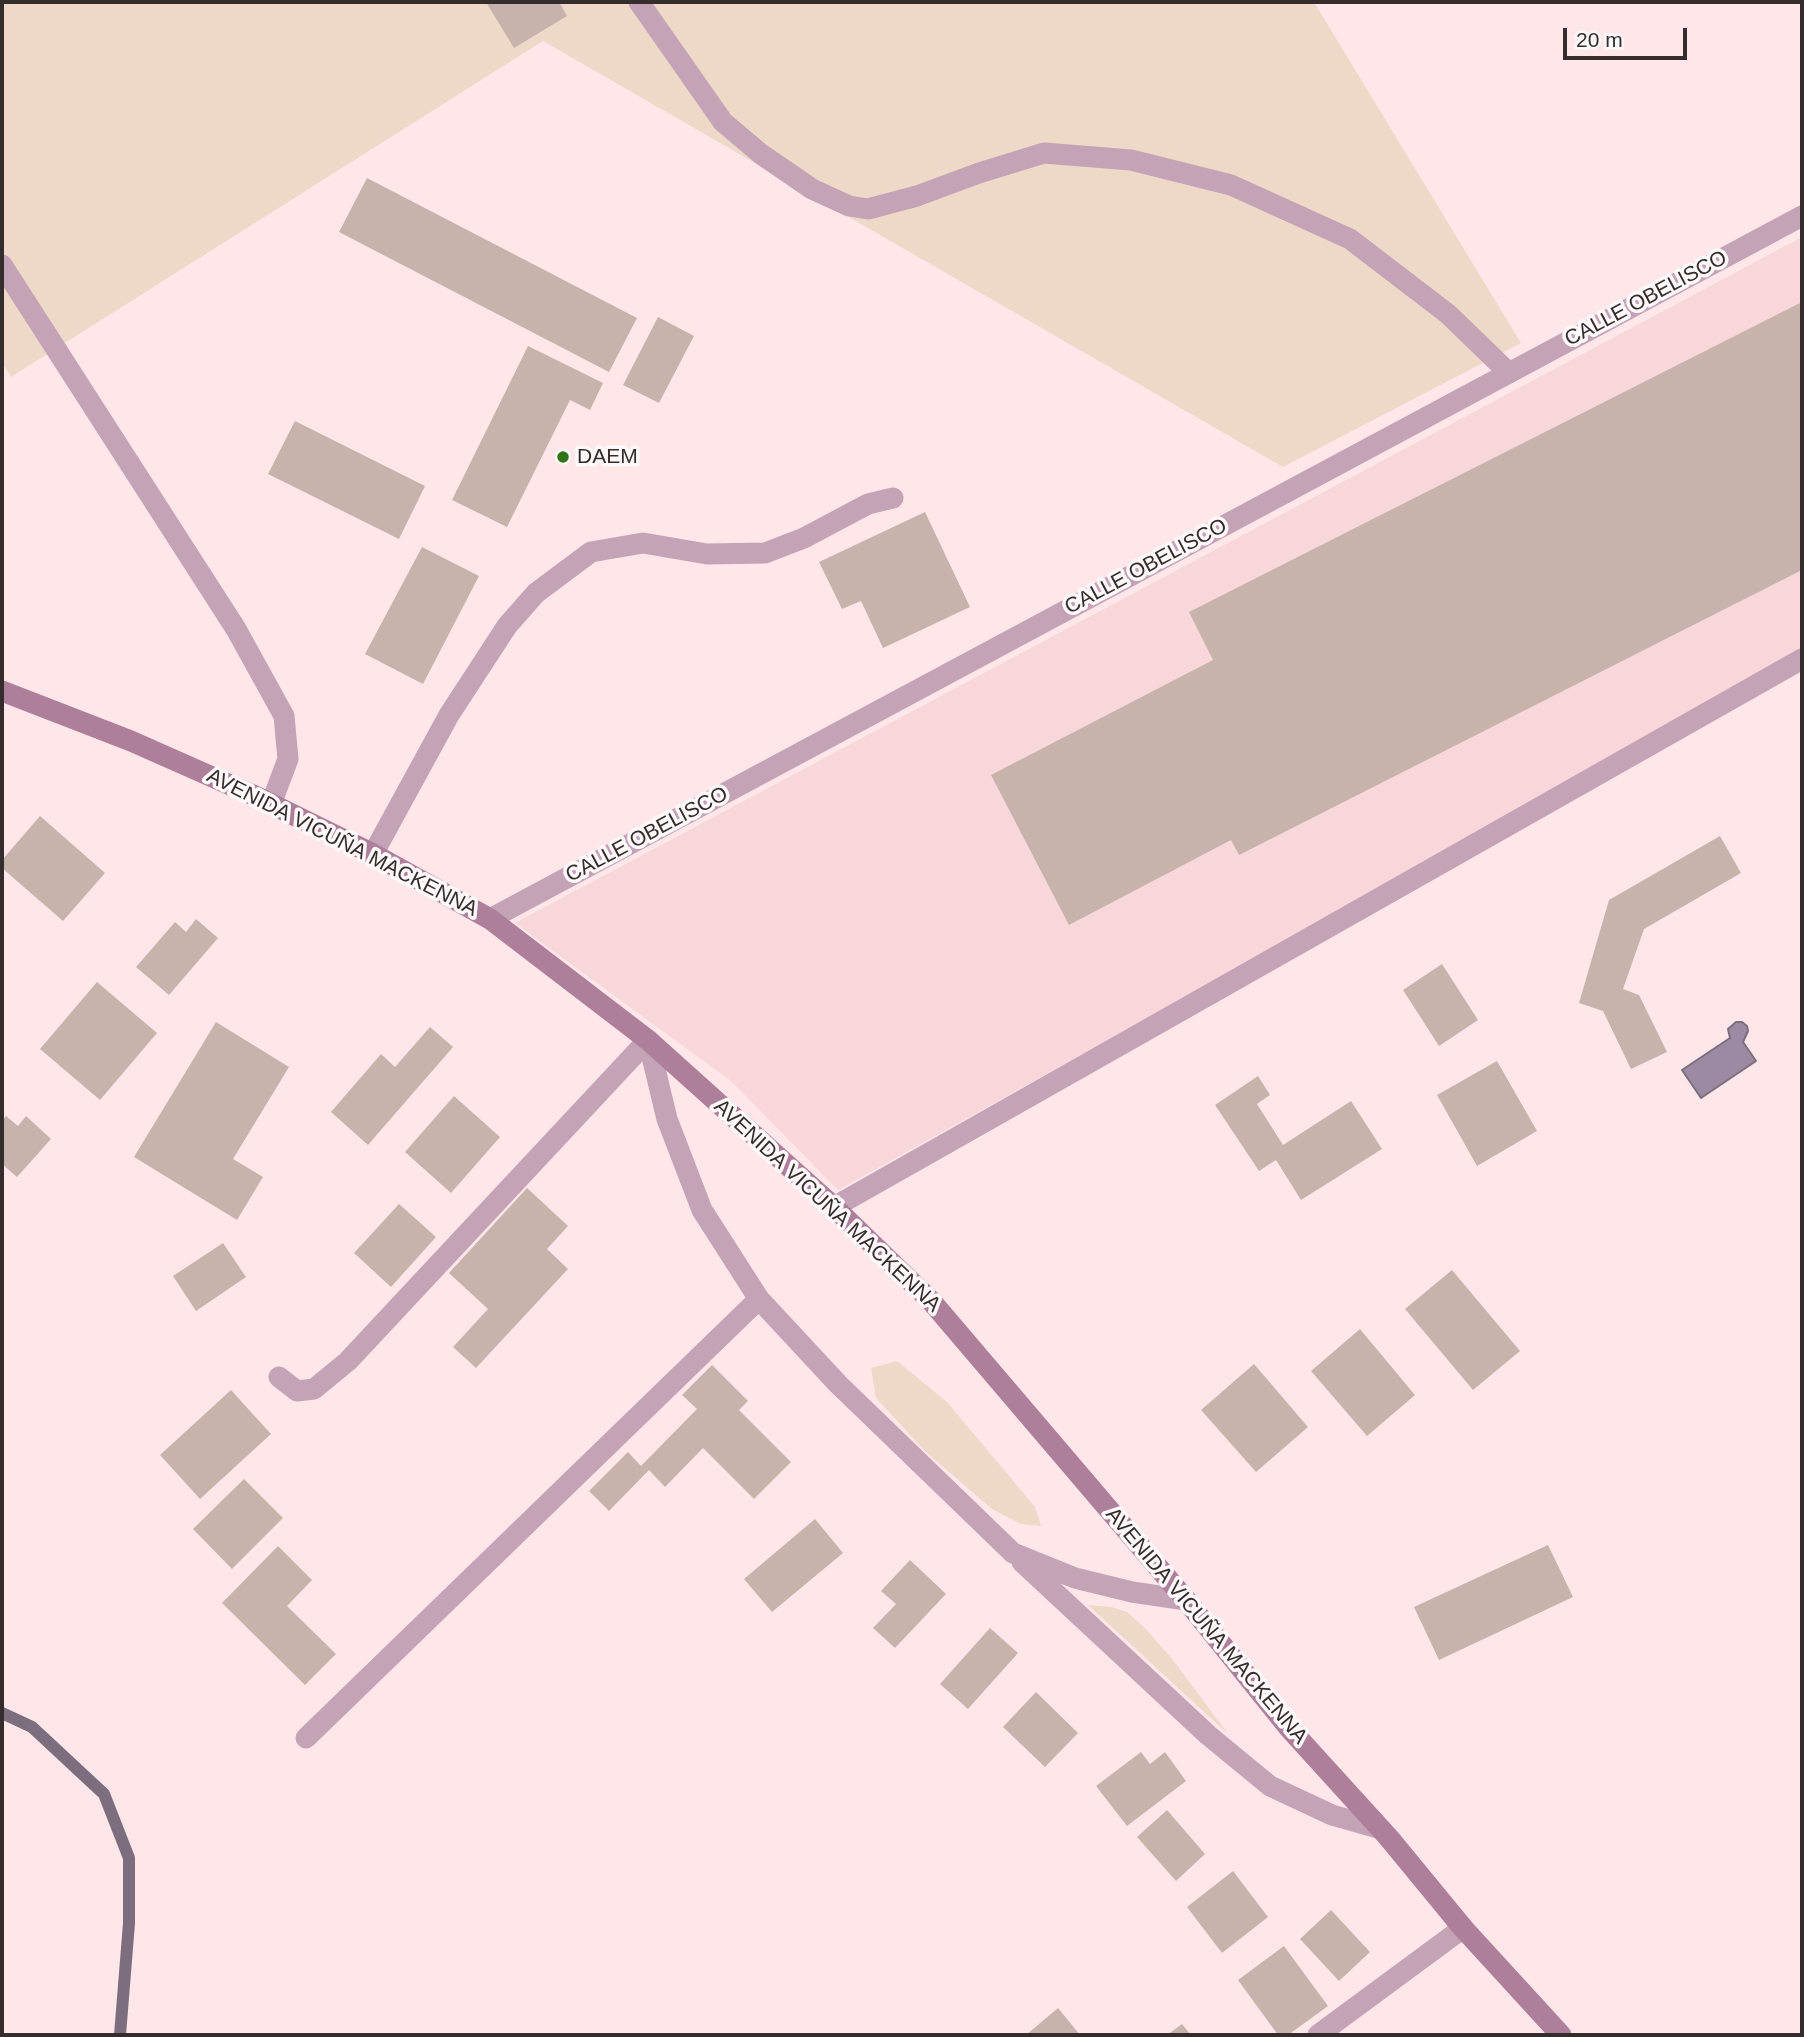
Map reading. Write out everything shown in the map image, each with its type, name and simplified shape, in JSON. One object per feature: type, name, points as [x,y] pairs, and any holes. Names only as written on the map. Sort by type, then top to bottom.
[{"type":"main road","name":"AVENIDA VICUÑA MACKENNA","points":[[2,691],[131,741],[271,804],[373,854],[490,919],[648,1040],[834,1207],[932,1302],[1186,1600],[1289,1728],[1381,1829],[1463,1928],[1561,2035]]},
{"type":"street","points":[[639,2],[723,122],[761,154],[811,189],[849,206],[868,209],[917,196],[1044,153],[1131,160],[1218,181],[1350,239],[1448,314],[1509,373]]},
{"type":"street","name":"CALLE OBELISCO","points":[[490,919],[1802,216]]},
{"type":"street","points":[[2,265],[236,629],[284,716],[288,759],[271,804]]},
{"type":"street","points":[[373,854],[449,715],[507,626],[536,593],[591,552],[643,543],[707,554],[765,553],[804,538],[868,504],[893,498]]},
{"type":"street","points":[[834,1207],[1802,659]]},
{"type":"street","points":[[648,1040],[667,1119],[702,1210],[759,1299],[838,1384],[1013,1553],[1208,1735],[1270,1786],[1332,1815],[1381,1829]]},
{"type":"street","points":[[279,1377],[297,1391],[314,1389],[348,1361],[648,1040]]},
{"type":"street","points":[[306,1738],[759,1299]]},
{"type":"street","points":[[1013,1553],[1075,1578],[1132,1592],[1186,1600]]},
{"type":"street","points":[[1318,2035],[1463,1928]]},
{"type":"shaded area","points":[[2,2],[1314,2],[1521,343],[1283,467],[543,41],[11,377],[2,362]]},
{"type":"shaded area","points":[[1802,237],[1802,654],[838,1190],[731,1081],[515,923]]},
{"type":"shaded area","points":[[1736,1022],[1747,1026],[1748,1031],[1743,1042],[1756,1061],[1701,1098],[1682,1070],[1730,1038],[1728,1029]]},
{"type":"shaded area","points":[[897,1361],[947,1402],[1035,1507],[1041,1526],[1021,1524],[992,1509],[926,1452],[876,1398],[871,1368]]},
{"type":"shaded area","points":[[1088,1605],[1112,1607],[1127,1612],[1145,1628],[1173,1660],[1228,1734]]},
{"type":"building","points":[[486,2],[559,2],[567,16],[514,48]]},
{"type":"building","points":[[367,178],[637,318],[609,372],[339,232]]},
{"type":"building","points":[[1802,302],[1802,570],[1239,855],[1231,840],[1069,925],[991,775],[1213,660],[1189,612]]},
{"type":"building","points":[[658,317],[694,336],[659,403],[623,385]]},
{"type":"building","points":[[528,346],[603,383],[590,410],[570,400],[507,527],[452,500]]},
{"type":"building","points":[[295,421],[425,486],[399,539],[268,474]]},
{"type":"building","points":[[925,512],[970,607],[883,648],[861,601],[842,609],[819,562]]},
{"type":"building","points":[[422,547],[479,576],[423,684],[365,654]]},
{"type":"building","points":[[40,816],[105,873],[63,921],[2,868],[2,860]]},
{"type":"building","points":[[1720,836],[1741,873],[1644,929],[1623,989],[1639,995],[1667,1052],[1631,1069],[1603,1011],[1579,1003],[1609,900]]},
{"type":"building","points":[[196,919],[218,938],[169,995],[136,967],[175,922],[186,932]]},
{"type":"building","points":[[1442,964],[1478,1020],[1439,1046],[1403,990]]},
{"type":"building","points":[[97,982],[157,1033],[100,1100],[40,1049]]},
{"type":"building","points":[[216,1022],[289,1067],[233,1159],[263,1177],[237,1220],[134,1157]]},
{"type":"building","points":[[430,1027],[453,1047],[368,1145],[331,1112],[381,1054],[395,1067]]},
{"type":"building","points":[[1497,1061],[1537,1131],[1477,1166],[1437,1095]]},
{"type":"building","points":[[1258,1076],[1270,1095],[1257,1104],[1283,1145],[1351,1101],[1382,1149],[1301,1200],[1276,1160],[1259,1171],[1215,1105]]},
{"type":"building","points":[[454,1096],[500,1137],[451,1193],[405,1152]]},
{"type":"building","points":[[6,1116],[18,1126],[26,1116],[51,1139],[17,1177],[2,1164],[2,1121]]},
{"type":"building","points":[[527,1188],[568,1226],[547,1249],[568,1269],[476,1368],[453,1347],[488,1309],[449,1273]]},
{"type":"building","points":[[399,1204],[436,1237],[391,1287],[354,1253]]},
{"type":"building","points":[[223,1243],[246,1277],[196,1311],[173,1276]]},
{"type":"building","points":[[1452,1270],[1520,1351],[1473,1390],[1405,1309]]},
{"type":"building","points":[[1360,1329],[1415,1395],[1367,1436],[1311,1371]]},
{"type":"building","points":[[1254,1364],[1308,1427],[1256,1472],[1201,1410]]},
{"type":"building","points":[[712,1365],[748,1401],[739,1410],[791,1462],[754,1499],[703,1448],[665,1487],[649,1470],[609,1511],[589,1491],[628,1452],[641,1466],[697,1409],[682,1395]]},
{"type":"building","points":[[231,1390],[271,1434],[200,1499],[160,1455]]},
{"type":"building","points":[[244,1479],[283,1518],[232,1569],[193,1529]]},
{"type":"building","points":[[815,1519],[843,1553],[772,1612],[744,1579]]},
{"type":"building","points":[[1548,1545],[1573,1597],[1439,1660],[1414,1607]]},
{"type":"building","points":[[278,1546],[312,1580],[287,1606],[336,1654],[305,1685],[222,1603]]},
{"type":"building","points":[[910,1560],[946,1594],[895,1648],[873,1628],[896,1604],[881,1591]]},
{"type":"building","points":[[990,1628],[1018,1653],[968,1709],[940,1684]]},
{"type":"building","points":[[1036,1692],[1078,1733],[1045,1767],[1003,1727]]},
{"type":"building","points":[[1141,1752],[1150,1764],[1165,1752],[1186,1781],[1127,1826],[1096,1786]]},
{"type":"building","points":[[1167,1810],[1205,1854],[1176,1881],[1137,1837]]},
{"type":"building","points":[[1233,1871],[1268,1917],[1222,1953],[1187,1907]]},
{"type":"building","points":[[1331,1910],[1370,1952],[1339,1981],[1300,1939]]},
{"type":"building","points":[[1284,1946],[1328,2006],[1288,2035],[1278,2035],[1238,1980]]},
{"type":"building","points":[[1058,2008],[1080,2035],[1026,2035]]},
{"type":"building","points":[[1182,2024],[1191,2035],[1167,2035]]},
{"type":"waterway","points":[[2,1713],[32,1727],[104,1794],[129,1858],[129,1923],[120,2035]]},
{"type":"place","name":"DAEM","points":[[563,457]]}]
